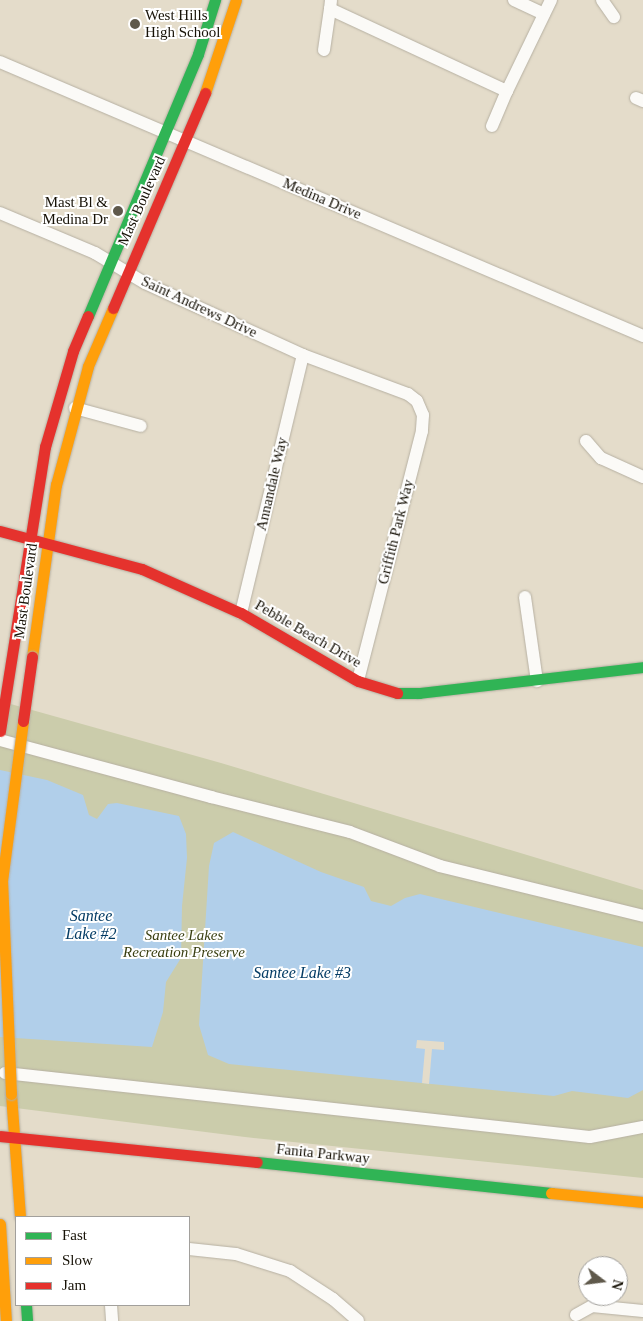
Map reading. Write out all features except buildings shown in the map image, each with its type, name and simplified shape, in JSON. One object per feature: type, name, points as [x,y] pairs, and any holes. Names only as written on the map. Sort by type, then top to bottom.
[{"type":"main road","name":"Mast Boulevard","points":[[0,731],[29,538],[45,447],[73,351],[198,54],[215,0]]},
{"type":"main road","name":"Mast Boulevard","points":[[20,1216],[6,1006],[2,881],[56,485],[75,408],[88,366],[185,140],[226,36],[236,0]]},
{"type":"main road","name":"Pebble Beach Drive","points":[[0,531],[48,542],[142,569],[241,613],[358,681],[396,692],[419,694],[643,667]]},
{"type":"main road","name":"Fanita Parkway","points":[[0,1136],[643,1202]]},
{"type":"main road","points":[[0,1224],[6,1321]]},
{"type":"main road","points":[[26,1306],[27,1321]]},
{"type":"street","points":[[514,0],[544,14]]},
{"type":"street","points":[[492,126],[551,0]]},
{"type":"street","points":[[602,0],[614,17]]},
{"type":"street","points":[[324,50],[331,5],[507,91]]},
{"type":"street","name":"Medina Drive","points":[[0,62],[643,336]]},
{"type":"street","name":"Saint Andrews Drive","points":[[0,213],[95,253],[128,273],[303,354],[402,393]]},
{"type":"street","name":"Annandale Way","points":[[241,613],[303,354]]},
{"type":"street","name":"Griffith Park Way","points":[[358,681],[424,420],[422,410],[417,401],[402,393]]},
{"type":"street","points":[[75,408],[141,426]]},
{"type":"street","points":[[586,441],[601,458],[643,477]]},
{"type":"street","points":[[524,597],[537,681]]},
{"type":"street","points":[[0,740],[211,798],[350,832],[440,866],[643,916]]},
{"type":"street","points":[[0,1073],[590,1137],[643,1127]]},
{"type":"street","points":[[1,1249],[15,1248]]},
{"type":"street","points":[[190,1249],[236,1254],[290,1272],[326,1293],[358,1321]]},
{"type":"street","points":[[111,1306],[112,1321]]},
{"type":"street","points":[[576,1315],[592,1306],[643,1311]]},
{"type":"green space","name":"Santee Lakes Recreation Preserve","points":[[0,701],[221,763],[643,890],[643,1178],[245,1137],[0,1106]]},
{"type":"water","name":"Santee Lake #2","points":[[0,770],[47,780],[83,795],[89,815],[97,819],[108,804],[117,803],[179,816],[186,834],[187,858],[182,906],[181,958],[166,982],[163,1012],[152,1047],[0,1037]]},
{"type":"water","name":"Santee Lake #3","points":[[233,832],[321,872],[364,887],[371,901],[391,906],[405,898],[420,894],[643,947],[643,1090],[628,1098],[572,1091],[554,1096],[229,1064],[208,1055],[199,1025],[209,866],[214,843]]},
{"type":"pier","points":[[417,1040],[444,1042],[444,1050],[432,1049],[429,1084],[422,1083],[425,1049],[416,1048]]},
{"type":"traffic: fast","points":[[88,316],[198,54],[215,0]]},
{"type":"traffic: fast","points":[[397,693],[419,693],[643,667]]},
{"type":"traffic: fast","points":[[257,1162],[551,1193]]},
{"type":"traffic: fast","points":[[26,1306],[27,1321]]},
{"type":"traffic: slow","points":[[205,93],[236,0]]},
{"type":"traffic: slow","points":[[32,657],[56,485],[88,366],[113,308]]},
{"type":"traffic: slow","points":[[11,1094],[2,881],[23,721]]},
{"type":"traffic: slow","points":[[11,1094],[20,1216]]},
{"type":"traffic: slow","points":[[551,1193],[643,1202]]},
{"type":"traffic: slow","points":[[0,1224],[6,1321]]},
{"type":"traffic: jam","points":[[113,308],[205,93]]},
{"type":"traffic: jam","points":[[0,731],[45,447],[73,351],[88,316]]},
{"type":"traffic: jam","points":[[0,531],[142,569],[241,613],[358,681],[397,693]]},
{"type":"traffic: jam","points":[[23,721],[32,657]]},
{"type":"traffic: jam","points":[[0,1136],[257,1162]]},
{"type":"place","name":"West Hills High School","points":[[135,24]]},
{"type":"place","name":"Mast Bl & Medina Dr","points":[[118,211]]}]
